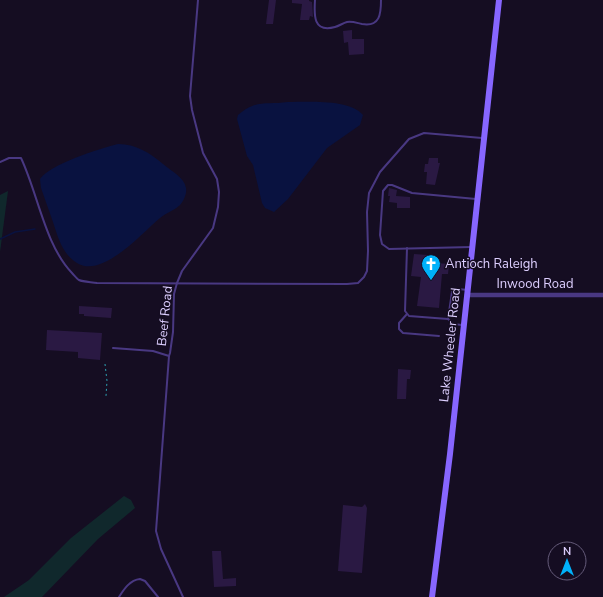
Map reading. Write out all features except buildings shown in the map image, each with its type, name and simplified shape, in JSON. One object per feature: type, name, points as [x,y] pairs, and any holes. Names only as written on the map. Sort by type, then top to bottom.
[{"type":"street","name":"Lake Wheeler Road","points":[[432,597],[450,462],[463,326],[499,0]]},
{"type":"street","name":"Inwood Road","points":[[467,293],[603,294]]},
{"type":"lane","name":"Beef Road","points":[[183,597],[161,549],[156,531],[169,356],[173,332],[174,294],[182,271],[212,228],[218,207],[219,192],[217,180],[203,153],[190,96],[198,0]]},
{"type":"lane","points":[[315,0],[315,21],[323,28],[331,28],[346,22],[371,25],[377,21],[380,14],[381,0]]},
{"type":"lane","points":[[0,162],[9,158],[21,158],[30,177],[44,221],[54,246],[64,265],[79,280],[97,283],[347,284],[358,283],[367,271],[367,212],[369,192],[380,172],[409,139],[424,133],[483,138]]},
{"type":"lane","points":[[472,247],[389,248],[382,244],[380,222],[383,190],[388,185],[392,185],[412,193],[477,199]]},
{"type":"lane","points":[[407,248],[405,311],[407,314],[409,316],[448,319],[453,324],[463,326]]},
{"type":"lane","points":[[448,319],[452,292],[459,289],[467,293]]},
{"type":"lane","points":[[407,314],[399,323],[399,329],[403,333],[439,336]]},
{"type":"lane","points":[[113,348],[153,351],[169,356]]},
{"type":"lane","points":[[119,597],[131,582],[140,579],[145,581],[158,597]]},
{"type":"path","points":[[105,364],[107,381],[106,396]]},
{"type":"green space","points":[[8,191],[0,252],[0,195]]},
{"type":"green space","points":[[124,496],[131,500],[135,508],[98,539],[42,597],[4,597],[29,580],[71,538]]},
{"type":"shaded area","points":[[288,102],[328,102],[349,106],[363,115],[360,125],[327,148],[288,199],[274,212],[265,208],[262,203],[253,165],[247,156],[237,119],[238,115],[244,110],[256,105]]},
{"type":"shaded area","points":[[118,144],[137,147],[177,174],[185,184],[186,195],[180,205],[160,218],[110,260],[98,265],[87,266],[77,263],[72,259],[61,245],[41,188],[40,179],[45,173],[64,163],[88,153]]},
{"type":"waterway","points":[[0,239],[15,232],[35,229]]},
{"type":"place","name":"Antioch Raleigh","points":[[431,281]]}]
